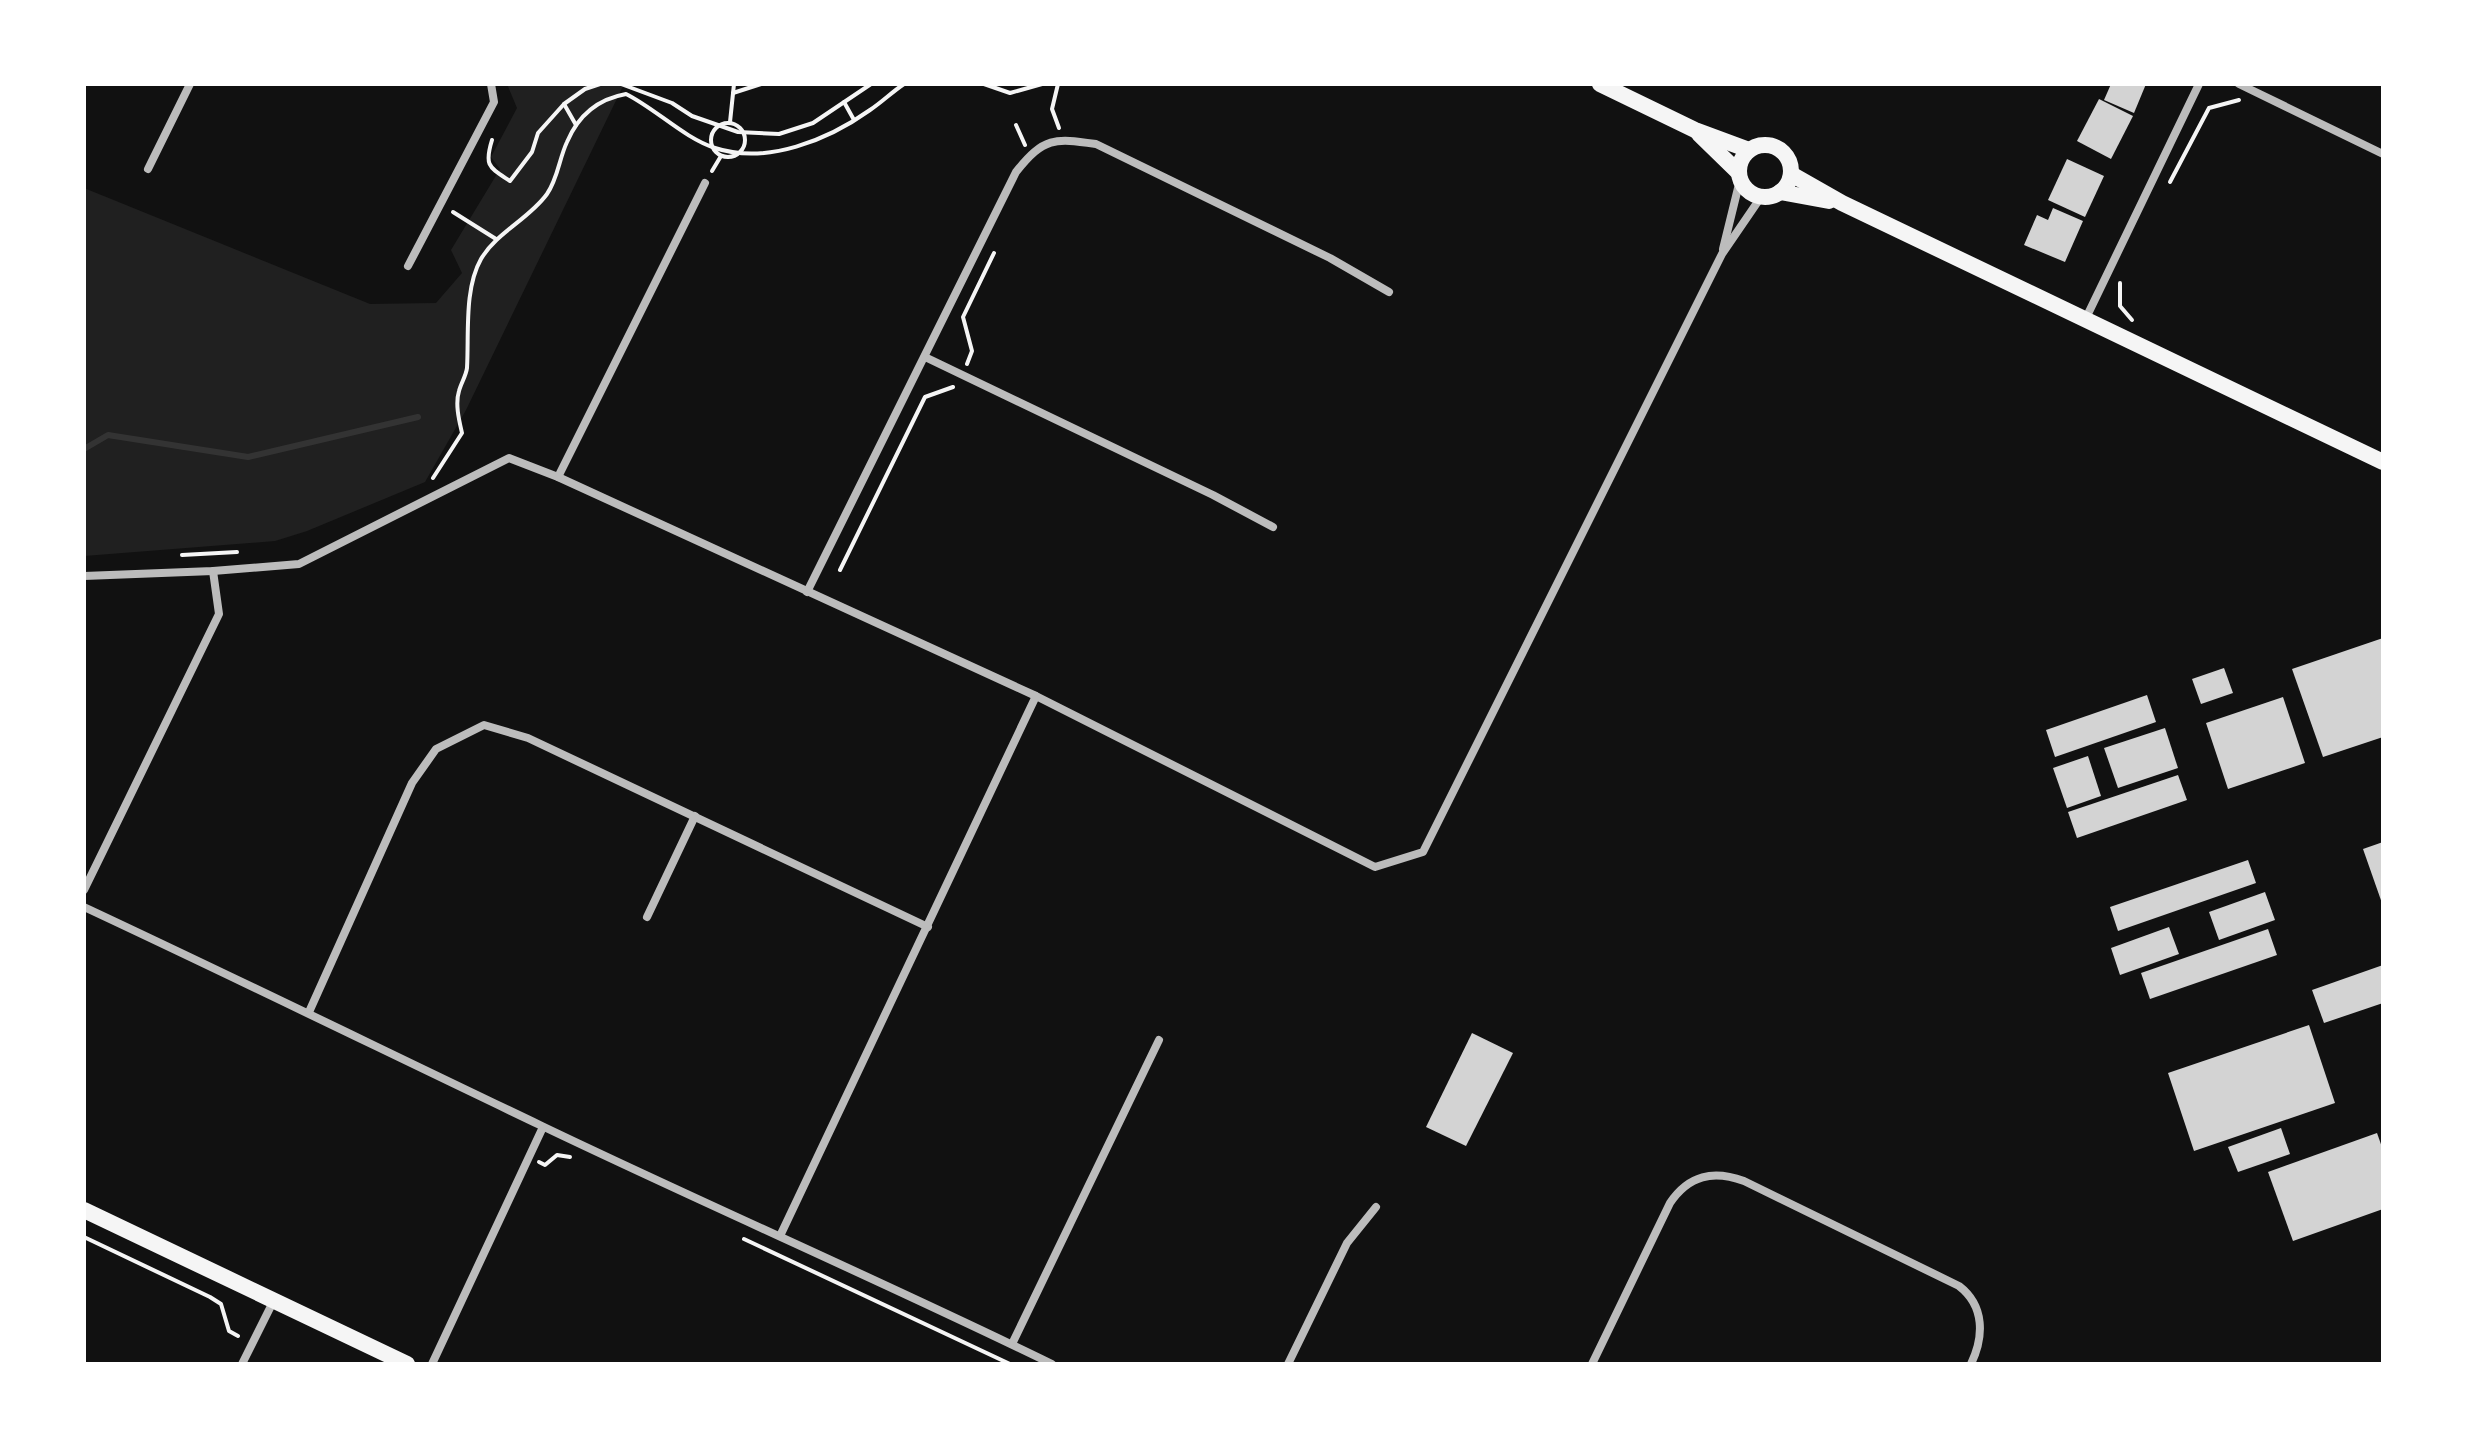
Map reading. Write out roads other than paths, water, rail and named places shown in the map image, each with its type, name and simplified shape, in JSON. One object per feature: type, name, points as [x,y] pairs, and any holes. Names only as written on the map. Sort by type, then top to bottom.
[{"type":"main road","points":[[1600,84],[1695,130],[1749,150]]},
{"type":"main road","points":[[1695,130],[1739,176],[1748,191],[1761,197],[1780,192],[1842,203]]},
{"type":"main road","points":[[1739,176],[1742,157],[1749,150],[1762,145],[1776,147],[1787,156],[1791,174],[1788,184],[1780,192]]},
{"type":"main road","points":[[1791,174],[1842,203],[2383,462]]},
{"type":"main road","points":[[84,1210],[407,1364]]},
{"type":"street","points":[[148,169],[190,84]]},
{"type":"street","points":[[408,266],[494,102],[491,84]]},
{"type":"street","points":[[2086,318],[2199,84]]},
{"type":"street","points":[[2242,86],[2383,154]]},
{"type":"street","points":[[807,592],[1016,172],[1040,147],[1063,139],[1096,144],[1330,258],[1389,292]]},
{"type":"street","points":[[1722,254],[1739,176]]},
{"type":"street","points":[[558,477],[705,183]]},
{"type":"street","points":[[84,576],[299,564],[509,458],[558,477],[1036,696],[1375,867],[1423,852],[1722,254],[1761,197]]},
{"type":"street","points":[[925,357],[1213,495],[1273,527]]},
{"type":"street","points":[[84,890],[219,614],[213,571]]},
{"type":"street","points":[[780,1236],[1036,696]]},
{"type":"street","points":[[309,1012],[412,783],[436,749],[484,725],[528,738],[928,927]]},
{"type":"street","points":[[647,917],[695,816]]},
{"type":"street","points":[[84,907],[309,1012],[543,1127],[1052,1364]]},
{"type":"street","points":[[1012,1344],[1159,1040]]},
{"type":"street","points":[[432,1364],[543,1127]]},
{"type":"street","points":[[1592,1364],[1670,1203],[1684,1186],[1711,1175],[1744,1181],[1959,1286],[1975,1306],[1980,1322],[1979,1346],[1971,1364]]},
{"type":"street","points":[[1288,1364],[1347,1243],[1376,1207]]},
{"type":"street","points":[[242,1364],[274,1300]]},
{"type":"waterway","points":[[84,449],[108,435],[248,457],[418,417]]}]
